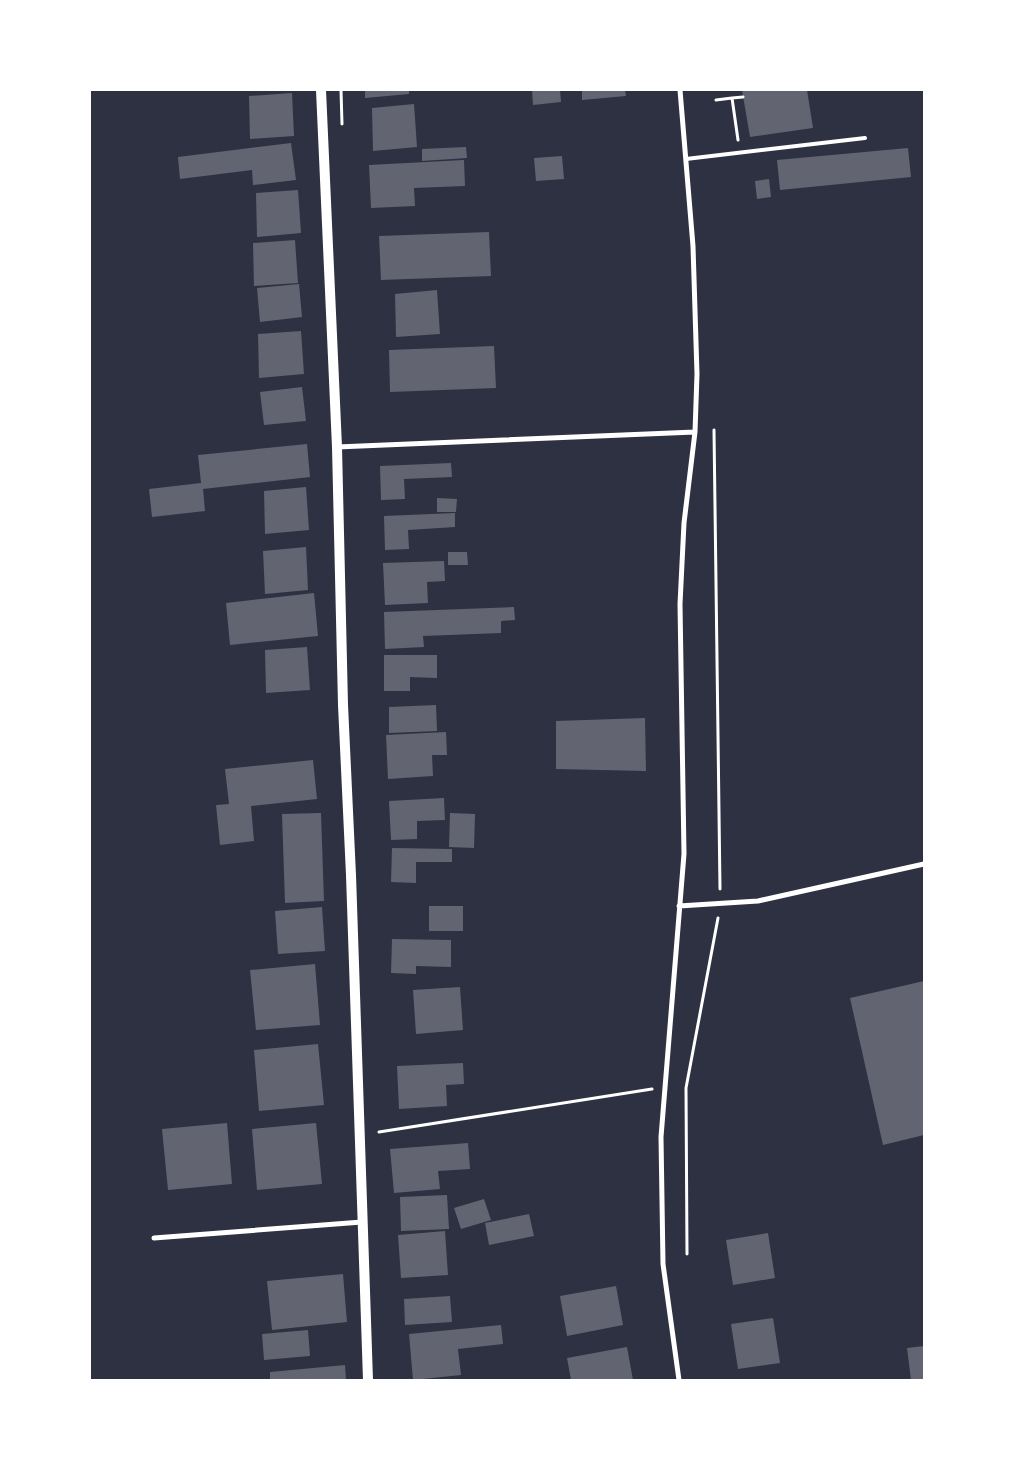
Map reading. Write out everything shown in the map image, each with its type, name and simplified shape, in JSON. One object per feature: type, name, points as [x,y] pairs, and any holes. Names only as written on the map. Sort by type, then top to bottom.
[{"type":"main road","points":[[321,90],[337,447],[343,705],[368,1380]]},
{"type":"street","points":[[679,1380],[663,1264],[661,1137],[684,854],[680,604],[684,523],[695,432],[697,374],[695,304],[680,90]]},
{"type":"street","points":[[337,447],[681,435],[695,432]]},
{"type":"street","points":[[679,906],[758,901],[924,864]]},
{"type":"street","points":[[154,1238],[363,1222]]},
{"type":"lane","points":[[686,159],[866,138]]},
{"type":"path","points":[[716,100],[744,97]]},
{"type":"path","points":[[732,98],[740,153]]},
{"type":"path","points":[[687,1254],[686,1088],[720,903],[714,430]]},
{"type":"path","points":[[679,1088],[686,1088]]},
{"type":"path","points":[[379,1132],[657,1089]]},
{"type":"building","points":[[365,90],[409,90],[409,94],[365,98]]},
{"type":"building","points":[[532,90],[560,90],[561,102],[533,105]]},
{"type":"building","points":[[582,90],[625,90],[626,96],[582,100]]},
{"type":"building","points":[[742,90],[807,90],[813,128],[750,137]]},
{"type":"building","points":[[292,93],[294,136],[250,139],[249,96]]},
{"type":"building","points":[[414,104],[417,147],[373,151],[372,108]]},
{"type":"building","points":[[291,143],[296,180],[253,185],[252,170],[180,179],[178,157]]},
{"type":"building","points":[[466,147],[467,158],[422,161],[422,149]]},
{"type":"building","points":[[908,148],[911,177],[780,190],[777,160]]},
{"type":"building","points":[[562,156],[564,179],[536,181],[534,158]]},
{"type":"building","points":[[464,160],[465,186],[414,188],[415,206],[371,208],[369,165]]},
{"type":"building","points":[[769,179],[771,197],[757,199],[755,181]]},
{"type":"building","points":[[298,190],[301,233],[257,237],[256,193]]},
{"type":"building","points":[[489,232],[491,276],[381,280],[379,236]]},
{"type":"building","points":[[295,240],[298,283],[254,286],[253,243]]},
{"type":"building","points":[[299,284],[302,317],[260,322],[257,288]]},
{"type":"building","points":[[437,290],[440,334],[396,337],[395,294]]},
{"type":"building","points":[[301,331],[304,374],[259,378],[258,334]]},
{"type":"building","points":[[494,346],[496,388],[390,392],[389,350]]},
{"type":"building","points":[[302,387],[306,421],[264,425],[260,392]]},
{"type":"building","points":[[307,444],[310,477],[203,489],[205,511],[152,517],[149,489],[201,483],[198,455]]},
{"type":"building","points":[[451,463],[452,477],[404,479],[405,499],[381,500],[380,466]]},
{"type":"building","points":[[306,487],[309,530],[265,534],[264,491]]},
{"type":"building","points":[[437,498],[457,499],[456,512],[437,512]]},
{"type":"building","points":[[455,513],[455,527],[408,530],[409,549],[385,550],[384,516]]},
{"type":"building","points":[[306,547],[308,590],[265,594],[263,551]]},
{"type":"building","points":[[448,552],[467,552],[468,565],[448,565]]},
{"type":"building","points":[[444,561],[445,581],[427,582],[428,603],[385,605],[383,563]]},
{"type":"building","points":[[314,593],[318,636],[230,645],[226,603]]},
{"type":"building","points":[[514,607],[515,620],[501,621],[501,633],[423,636],[424,647],[385,649],[384,612]]},
{"type":"building","points":[[307,647],[310,690],[266,693],[265,650]]},
{"type":"building","points":[[384,655],[437,655],[437,678],[410,677],[410,691],[384,691]]},
{"type":"building","points":[[436,705],[437,731],[389,733],[389,707]]},
{"type":"building","points":[[645,718],[646,771],[556,769],[556,721]]},
{"type":"building","points":[[446,732],[447,755],[432,755],[433,776],[388,779],[386,735]]},
{"type":"building","points":[[313,760],[317,799],[251,806],[254,841],[220,845],[216,805],[229,804],[225,769]]},
{"type":"building","points":[[444,798],[445,820],[417,821],[417,839],[391,840],[389,801]]},
{"type":"building","points":[[321,813],[324,901],[285,903],[282,814]]},
{"type":"building","points":[[450,813],[475,814],[474,848],[449,847]]},
{"type":"building","points":[[392,848],[452,849],[452,862],[416,862],[416,883],[391,882]]},
{"type":"building","points":[[429,906],[463,906],[463,931],[429,931]]},
{"type":"building","points":[[322,907],[325,951],[278,954],[275,911]]},
{"type":"building","points":[[392,939],[451,940],[451,967],[416,966],[416,974],[391,973]]},
{"type":"building","points":[[315,964],[320,1025],[256,1030],[250,970]]},
{"type":"building","points":[[924,981],[924,1135],[883,1145],[850,998]]},
{"type":"building","points":[[460,987],[463,1030],[416,1034],[413,990]]},
{"type":"building","points":[[318,1044],[324,1105],[259,1111],[254,1050]]},
{"type":"building","points":[[463,1063],[464,1084],[446,1085],[447,1106],[399,1109],[397,1066]]},
{"type":"building","points":[[227,1123],[232,1184],[168,1190],[162,1129]]},
{"type":"building","points":[[316,1123],[322,1184],[257,1190],[252,1129]]},
{"type":"building","points":[[468,1143],[470,1169],[438,1171],[440,1189],[394,1193],[390,1149]]},
{"type":"building","points":[[447,1195],[449,1229],[401,1231],[400,1197]]},
{"type":"building","points":[[484,1199],[491,1220],[461,1229],[454,1208]]},
{"type":"building","points":[[529,1214],[534,1236],[489,1245],[485,1223]]},
{"type":"building","points":[[445,1231],[448,1275],[401,1278],[398,1235]]},
{"type":"building","points":[[768,1233],[775,1278],[733,1285],[726,1240]]},
{"type":"building","points":[[343,1274],[347,1322],[272,1330],[267,1281]]},
{"type":"building","points":[[616,1286],[623,1325],[567,1336],[560,1296]]},
{"type":"building","points":[[450,1296],[452,1322],[405,1325],[404,1299]]},
{"type":"building","points":[[773,1318],[780,1363],[738,1369],[731,1324]]},
{"type":"building","points":[[501,1325],[503,1344],[458,1349],[461,1375],[413,1380],[409,1334]]},
{"type":"building","points":[[308,1330],[310,1356],[264,1360],[262,1334]]},
{"type":"building","points":[[924,1346],[924,1380],[911,1380],[907,1348]]},
{"type":"building","points":[[627,1347],[633,1380],[571,1380],[567,1358]]},
{"type":"building","points":[[345,1365],[346,1380],[270,1380],[270,1372]]}]
